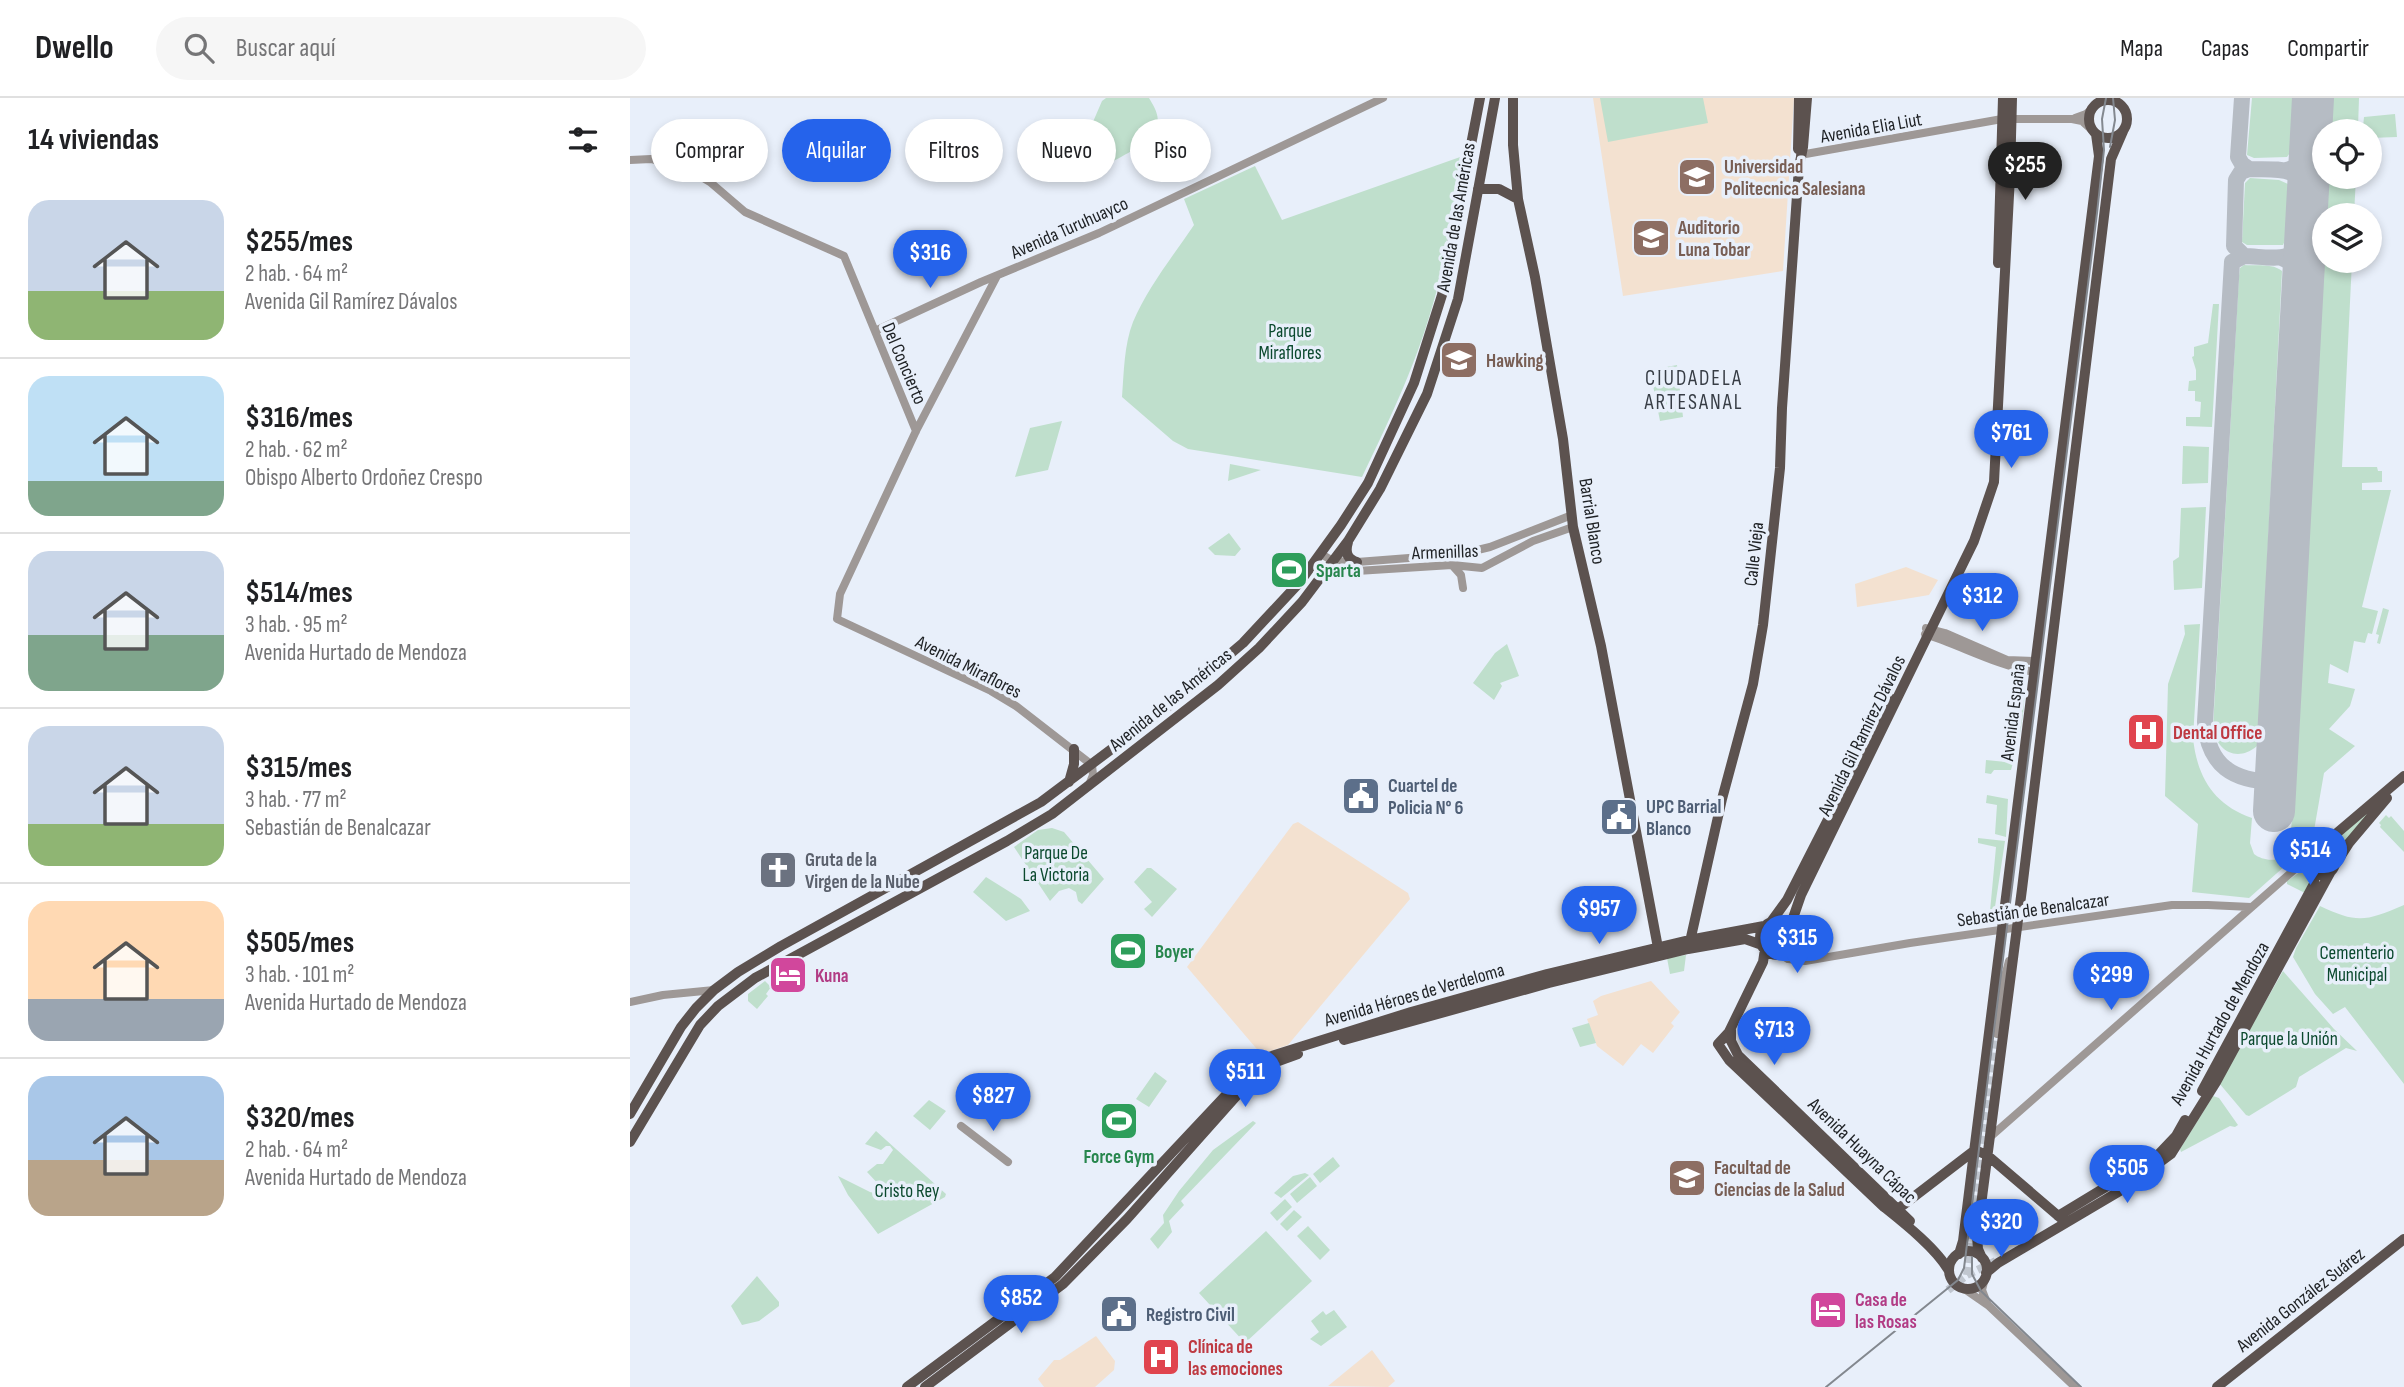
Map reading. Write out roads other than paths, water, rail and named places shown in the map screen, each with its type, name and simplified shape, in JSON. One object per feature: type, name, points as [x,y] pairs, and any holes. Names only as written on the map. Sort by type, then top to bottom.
[{"type":"main road","name":"Avenida de las Américas","points":[[630,1114],[681,1027],[714,990],[761,958],[1041,802],[1092,765],[1243,643],[1313,565],[1368,484],[1414,383],[1442,295],[1480,98]]},
{"type":"main road","name":"Avenida de las Américas","points":[[630,1142],[691,1037],[708,1016],[732,996],[755,978],[1052,814],[1171,723],[1249,657],[1283,623],[1325,573],[1380,489],[1435,373],[1458,299],[1495,98]]},
{"type":"main road","name":"Barrial Blanco","points":[[1513,98],[1513,145],[1518,199],[1535,277],[1563,439],[1572,521],[1601,646],[1659,952]]},
{"type":"main road","name":"Calle Vieja","points":[[1799,98],[1797,146],[1800,155]]},
{"type":"main road","name":"Calle Vieja","points":[[1689,944],[1722,799],[1753,684],[1763,625],[1780,468],[1800,155],[1805,136],[1807,98]]},
{"type":"main road","name":"Avenida Gil Ramírez Dávalos","points":[[1754,980],[1779,954],[1789,949],[1793,934],[1793,915],[1801,895],[1981,516],[1988,481],[1990,450],[2006,119],[2003,98]]},
{"type":"main road","name":"Avenida Gil Ramírez Dávalos","points":[[2006,119],[2012,98]]},
{"type":"main road","points":[[2097,103],[2120,103],[2126,118],[2124,129],[2112,138],[2103,138],[2094,132],[2089,118],[2097,103]]},
{"type":"main road","name":"Avenida España","points":[[1982,1258],[1977,1243],[1989,1138],[2110,159],[2124,129]]},
{"type":"main road","name":"Avenida España","points":[[1957,1255],[1963,1241],[2099,156],[2094,132]]},
{"type":"main road","points":[[1478,189],[1505,191],[1518,199]]},
{"type":"main road","points":[[1348,541],[1347,555],[1357,562]]},
{"type":"main road","name":"Avenida Gil Ramírez Dávalos","points":[[1724,1052],[1724,1042],[1763,962],[1761,933],[1787,900],[1927,631]]},
{"type":"main road","points":[[1069,782],[1073,749]]},
{"type":"main road","name":"Avenida Hurtado de Mendoza","points":[[2315,852],[2404,777]]},
{"type":"main road","name":"Avenida Hurtado de Mendoza","points":[[2062,1219],[2162,1163],[2179,1145],[2333,868],[2356,834],[2404,777]]},
{"type":"main road","points":[[2325,849],[2335,858],[2333,868],[2323,875],[2314,871],[2309,862],[2315,852],[2325,849]]},
{"type":"main road","name":"Avenida Hurtado de Mendoza","points":[[1986,1276],[1998,1263],[2158,1156],[2176,1136],[2314,884],[2314,871]]},
{"type":"main road","points":[[1768,924],[1781,921],[1793,934]]},
{"type":"main road","name":"Avenida Héroes de Verdeloma","points":[[925,1387],[1063,1284],[1127,1219],[1265,1066],[1377,1031],[1768,924]]},
{"type":"main road","name":"Avenida Héroes de Verdeloma","points":[[1689,944],[1745,939],[1763,947]]},
{"type":"main road","points":[[1763,947],[1779,954]]},
{"type":"main road","name":"Avenida Héroes de Verdeloma","points":[[907,1387],[1055,1277],[1259,1060],[1411,1012],[1547,974],[1659,952]]},
{"type":"main road","name":"Avenida Huayna Cápac","points":[[1731,1030],[1731,1041],[1738,1055],[1794,1115]]},
{"type":"main road","name":"Avenida Huayna Cápac","points":[[1724,1052],[1895,1211],[1950,1271]]},
{"type":"main road","points":[[1895,1211],[1974,1155],[1987,1156],[2062,1219]]},
{"type":"main road","name":"Avenida Huayna Cápac","points":[[1895,1211],[1946,1255],[1957,1255]]},
{"type":"main road","name":"Avenida González Suárez","points":[[2217,1387],[2404,1239]]},
{"type":"main road","points":[[1973,1252],[1982,1258],[1986,1266],[1986,1276],[1976,1287],[1963,1288],[1953,1282],[1950,1271],[1957,1255],[1973,1252]]},
{"type":"street","name":"Avenida Turuhuayco","points":[[837,619],[840,594],[916,431],[996,276],[1099,233],[1383,98]]},
{"type":"street","name":"Avenida Elia Liut","points":[[2072,119],[2086,114],[2097,103]]},
{"type":"street","name":"Avenida Elia Liut","points":[[1800,155],[2006,119],[2072,119],[2082,121],[2094,132]]},
{"type":"street","name":"Del Concierto","points":[[630,160],[651,159],[690,170],[716,187],[745,212],[844,256],[916,431]]},
{"type":"street","points":[[875,331],[996,276]]},
{"type":"street","name":"Armenillas","points":[[1321,554],[1333,561],[1357,562],[1461,554],[1572,521]]},
{"type":"street","name":"Armenillas","points":[[1325,573],[1451,565],[1482,568],[1572,521]]},
{"type":"street","points":[[1313,565],[1325,573]]},
{"type":"street","points":[[1451,565],[1461,575],[1463,588]]},
{"type":"street","name":"Avenida Miraflores","points":[[837,619],[990,691],[1016,706],[1092,765]]},
{"type":"street","points":[[1927,631],[2005,666],[2035,666]]},
{"type":"street","points":[[1087,787],[1093,775],[1092,765]]},
{"type":"street","points":[[1989,1138],[2315,852]]},
{"type":"street","points":[[2295,870],[2302,868],[2314,871]]},
{"type":"street","name":"Sebastián de Benalcazar","points":[[1779,954],[1795,961],[2003,930],[2016,932],[2172,905],[2251,907]]},
{"type":"street","name":"Avenida España","points":[[1997,1034],[2004,980],[2016,932]]},
{"type":"street","points":[[1793,934],[1802,946],[1819,958]]},
{"type":"street","points":[[630,1002],[663,995],[714,990]]},
{"type":"street","points":[[961,1126],[1008,1162]]},
{"type":"street","points":[[1986,1276],[1982,1290],[1989,1306]]},
{"type":"street","points":[[1963,1288],[1989,1306],[2075,1387]]},
{"type":"tunnel","points":[[1967,1275],[1997,1034]]},
{"type":"tunnel","points":[[1948,1290],[1967,1275],[1996,1261]]},
{"type":"tram line","points":[[1826,1387],[1958,1280],[1964,1268],[2097,213],[2104,150],[2102,119],[2106,98]]},
{"type":"tram line","points":[[2110,147],[2115,120],[2113,98]]},
{"type":"tram line","points":[[1972,1257],[1972,1274],[1981,1291],[2081,1387]]},
{"type":"place","name":"Universidad Politecnica Salesiana","points":[[1697,177]]},
{"type":"place","name":"Auditorio Luna Tobar","points":[[1651,238]]},
{"type":"place","name":"Hawking","points":[[1459,360]]},
{"type":"place","name":"Sparta","points":[[1289,570]]},
{"type":"place","name":"Dental Office","points":[[2146,732]]},
{"type":"place","name":"Cuartel de Policia N° 6","points":[[1361,796]]},
{"type":"place","name":"UPC Barrial Blanco","points":[[1619,817]]},
{"type":"place","name":"Gruta de la Virgen de la Nube","points":[[778,870]]},
{"type":"place","name":"Boyer","points":[[1128,951]]},
{"type":"place","name":"Kuna","points":[[788,975]]},
{"type":"place","name":"Force Gym","points":[[1119,1121]]},
{"type":"place","name":"Facultad de Ciencias de la Salud","points":[[1687,1178]]},
{"type":"place","name":"Casa de las Rosas","points":[[1828,1310]]},
{"type":"place","name":"Registro Civil","points":[[1119,1314]]},
{"type":"place","name":"Clínica de las emociones","points":[[1161,1357]]},
{"type":"district","name":"CIUDADELA ARTESANAL","points":[[1694,390]]},
{"type":"park label","name":"Parque Miraflores","points":[[1290,341]]},
{"type":"park label","name":"Parque De La Victoria","points":[[1056,863]]},
{"type":"park label","name":"Cementerio Municipal","points":[[2357,963]]},
{"type":"park label","name":"Parque la Unión","points":[[2289,1038]]},
{"type":"park label","name":"Cristo Rey","points":[[907,1190]]}]
